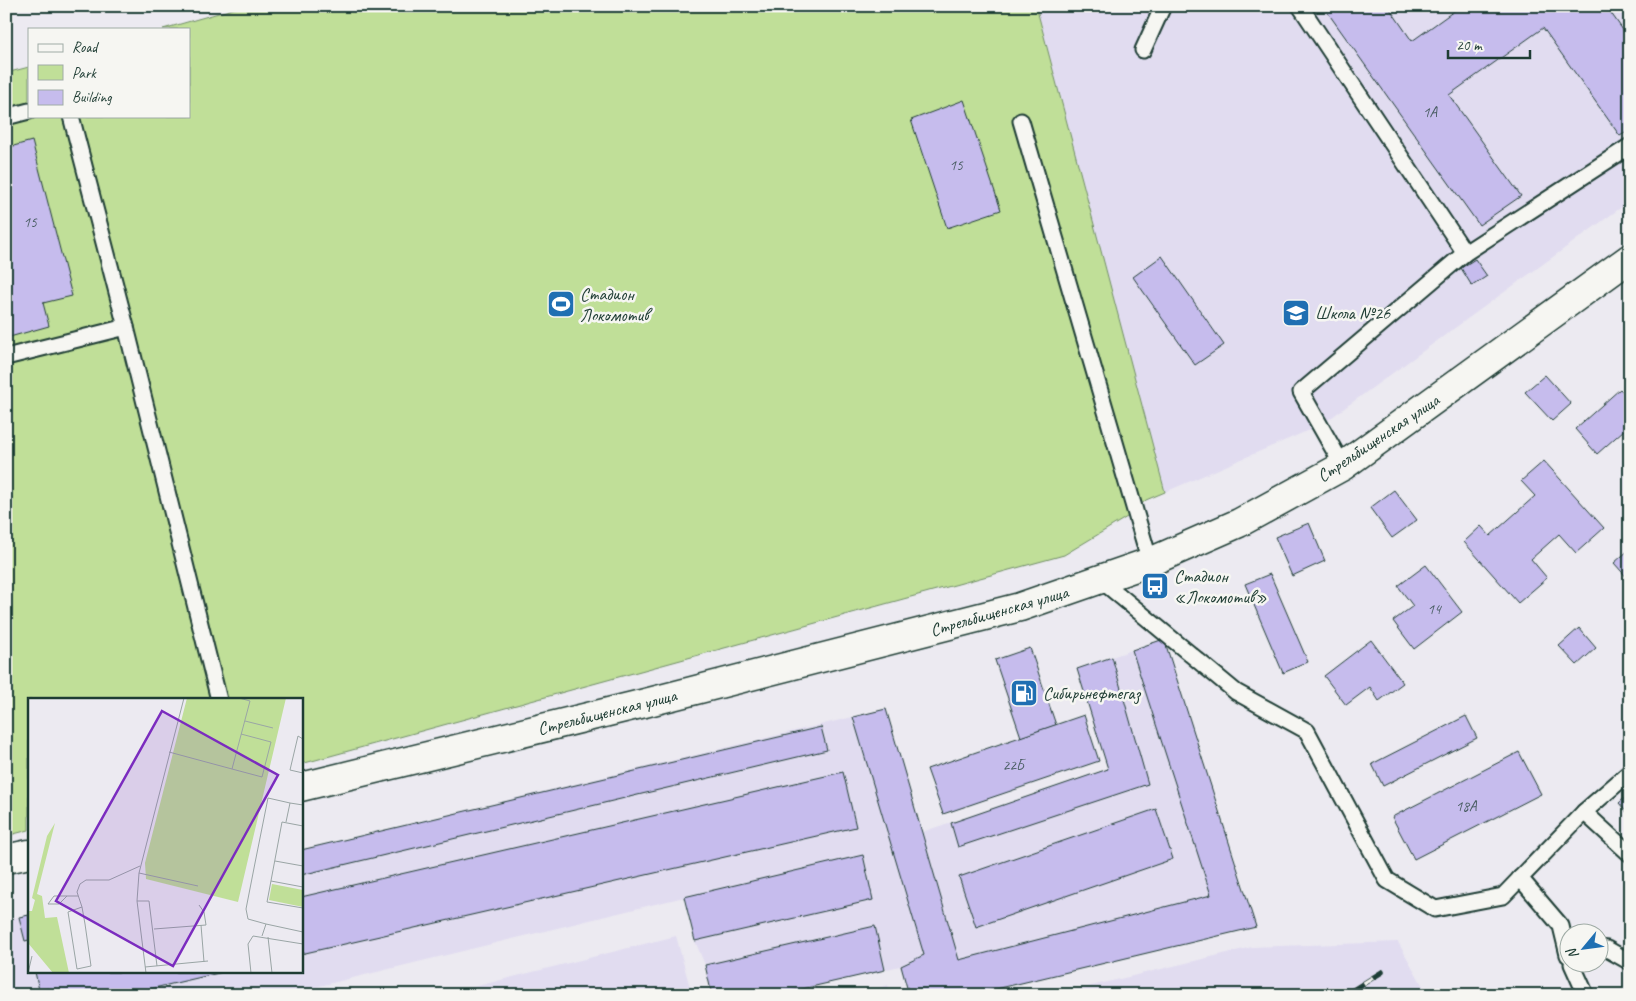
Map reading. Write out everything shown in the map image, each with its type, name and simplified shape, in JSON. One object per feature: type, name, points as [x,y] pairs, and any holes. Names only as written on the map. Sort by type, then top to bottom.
[{"type":"main road","name":"Стрельбищенская улица","points":[[302,787],[641,704],[1001,612],[1102,581],[1150,562],[1238,523],[1343,466],[1626,261]]},
{"type":"main road","points":[[6,859],[28,854]]},
{"type":"lane","points":[[1144,50],[1164,6]]},
{"type":"lane","points":[[1300,6],[1465,252]]},
{"type":"lane","points":[[6,117],[28,111]]},
{"type":"lane","points":[[72,118],[219,698]]},
{"type":"lane","points":[[1021,121],[1150,562]]},
{"type":"lane","points":[[1343,466],[1301,392],[1465,252],[1630,146]]},
{"type":"lane","points":[[6,357],[126,327]]},
{"type":"lane","points":[[1102,581],[1236,692],[1307,731],[1387,880],[1434,909],[1503,896],[1584,812],[1630,772]]},
{"type":"lane","points":[[1584,812],[1630,854]]},
{"type":"lane","points":[[1520,878],[1559,924]]},
{"type":"lane","points":[[1608,950],[1630,962]]},
{"type":"lane","points":[[1577,974],[1586,995]]},
{"type":"shaded area","name":"Школа №26","points":[[1036,6],[1630,6],[1630,201],[1321,425],[1165,492]]},
{"type":"shaded area","points":[[1164,639],[1256,927],[909,995],[900,966],[776,995],[712,995],[705,965],[695,941],[684,897],[283,995],[6,995],[6,920],[28,915],[28,974],[302,974],[302,850],[886,709],[922,832],[1108,769],[1077,669]]},
{"type":"shaded area","points":[[676,936],[692,995],[442,995]]},
{"type":"shaded area","points":[[1398,942],[1428,995],[1054,995],[1252,947]]},
{"type":"shaded area","points":[[888,985],[891,995],[858,995]]},
{"type":"green space","name":"Стадион Локомотив","points":[[243,6],[1036,6],[1165,492],[1146,500],[1127,517],[1064,555],[302,764],[302,698],[28,698],[28,830],[6,836],[6,73],[28,67],[28,118],[190,118],[190,28],[166,28]]},
{"type":"building","points":[[1323,6],[1388,6],[1412,41],[1461,6],[1606,6],[1630,40],[1630,130],[1620,136],[1543,28],[1449,95],[1521,196],[1479,225]]},
{"type":"building","points":[[964,100],[1001,210],[947,228],[911,120]]},
{"type":"building","points":[[32,141],[72,296],[43,303],[49,326],[6,338],[6,148]]},
{"type":"building","points":[[1162,256],[1224,345],[1195,365],[1133,277]]},
{"type":"building","points":[[1475,259],[1487,276],[1472,286],[1461,268]]},
{"type":"building","points":[[1545,375],[1571,404],[1552,421],[1525,392]]},
{"type":"building","points":[[1620,389],[1630,399],[1630,436],[1624,430],[1597,454],[1575,429]]},
{"type":"building","points":[[1544,461],[1604,528],[1576,553],[1559,534],[1531,559],[1547,578],[1518,603],[1464,542],[1481,526],[1490,536],[1535,496],[1521,481]]},
{"type":"building","points":[[1394,490],[1417,520],[1392,538],[1370,508]]},
{"type":"building","points":[[1309,523],[1325,561],[1292,576],[1275,537]]},
{"type":"building","points":[[1630,549],[1630,581],[1614,563]]},
{"type":"building","points":[[1426,565],[1462,612],[1414,649],[1393,621],[1413,606],[1398,586]]},
{"type":"building","points":[[1270,574],[1308,662],[1283,673],[1245,584]]},
{"type":"building","points":[[1579,628],[1596,648],[1577,665],[1559,646]]},
{"type":"building","points":[[1164,639],[1256,927],[971,995],[909,995],[901,966],[924,955],[853,717],[886,709],[959,960],[1211,895],[1132,650]]},
{"type":"building","points":[[1371,640],[1403,683],[1379,701],[1370,687],[1346,705],[1324,676]]},
{"type":"building","points":[[1030,648],[1056,725],[1021,737],[995,660]]},
{"type":"building","points":[[1112,657],[1148,784],[958,847],[951,823],[1108,769],[1077,669]]},
{"type":"building","points":[[1084,715],[1099,761],[943,814],[927,769]]},
{"type":"building","points":[[1466,716],[1477,738],[1383,786],[1372,764]]},
{"type":"building","points":[[821,727],[827,750],[302,875],[302,850]]},
{"type":"building","points":[[1519,752],[1541,794],[1414,859],[1392,817]]},
{"type":"building","points":[[843,772],[856,827],[302,954],[302,897]]},
{"type":"building","points":[[1630,793],[1630,816],[1619,803]]},
{"type":"building","points":[[1156,809],[1173,859],[976,927],[959,877]]},
{"type":"building","points":[[863,855],[873,900],[695,941],[684,897]]},
{"type":"building","points":[[28,915],[28,940],[25,941],[19,917]]},
{"type":"building","points":[[875,926],[885,970],[776,995],[712,995],[705,965]]},
{"type":"building","points":[[35,974],[214,974],[137,992],[138,995],[51,995],[49,988],[39,990]]},
{"type":"railway","points":[[1345,995],[1382,972]]},
{"type":"place","name":"Стадион Локомотив","points":[[561,304]]},
{"type":"place","name":"Школа №26","points":[[1296,313]]},
{"type":"place","name":"Стадион «Локомотив»","points":[[1155,586]]},
{"type":"place","name":"Сибирьнефтегаз","points":[[1024,693]]}]
